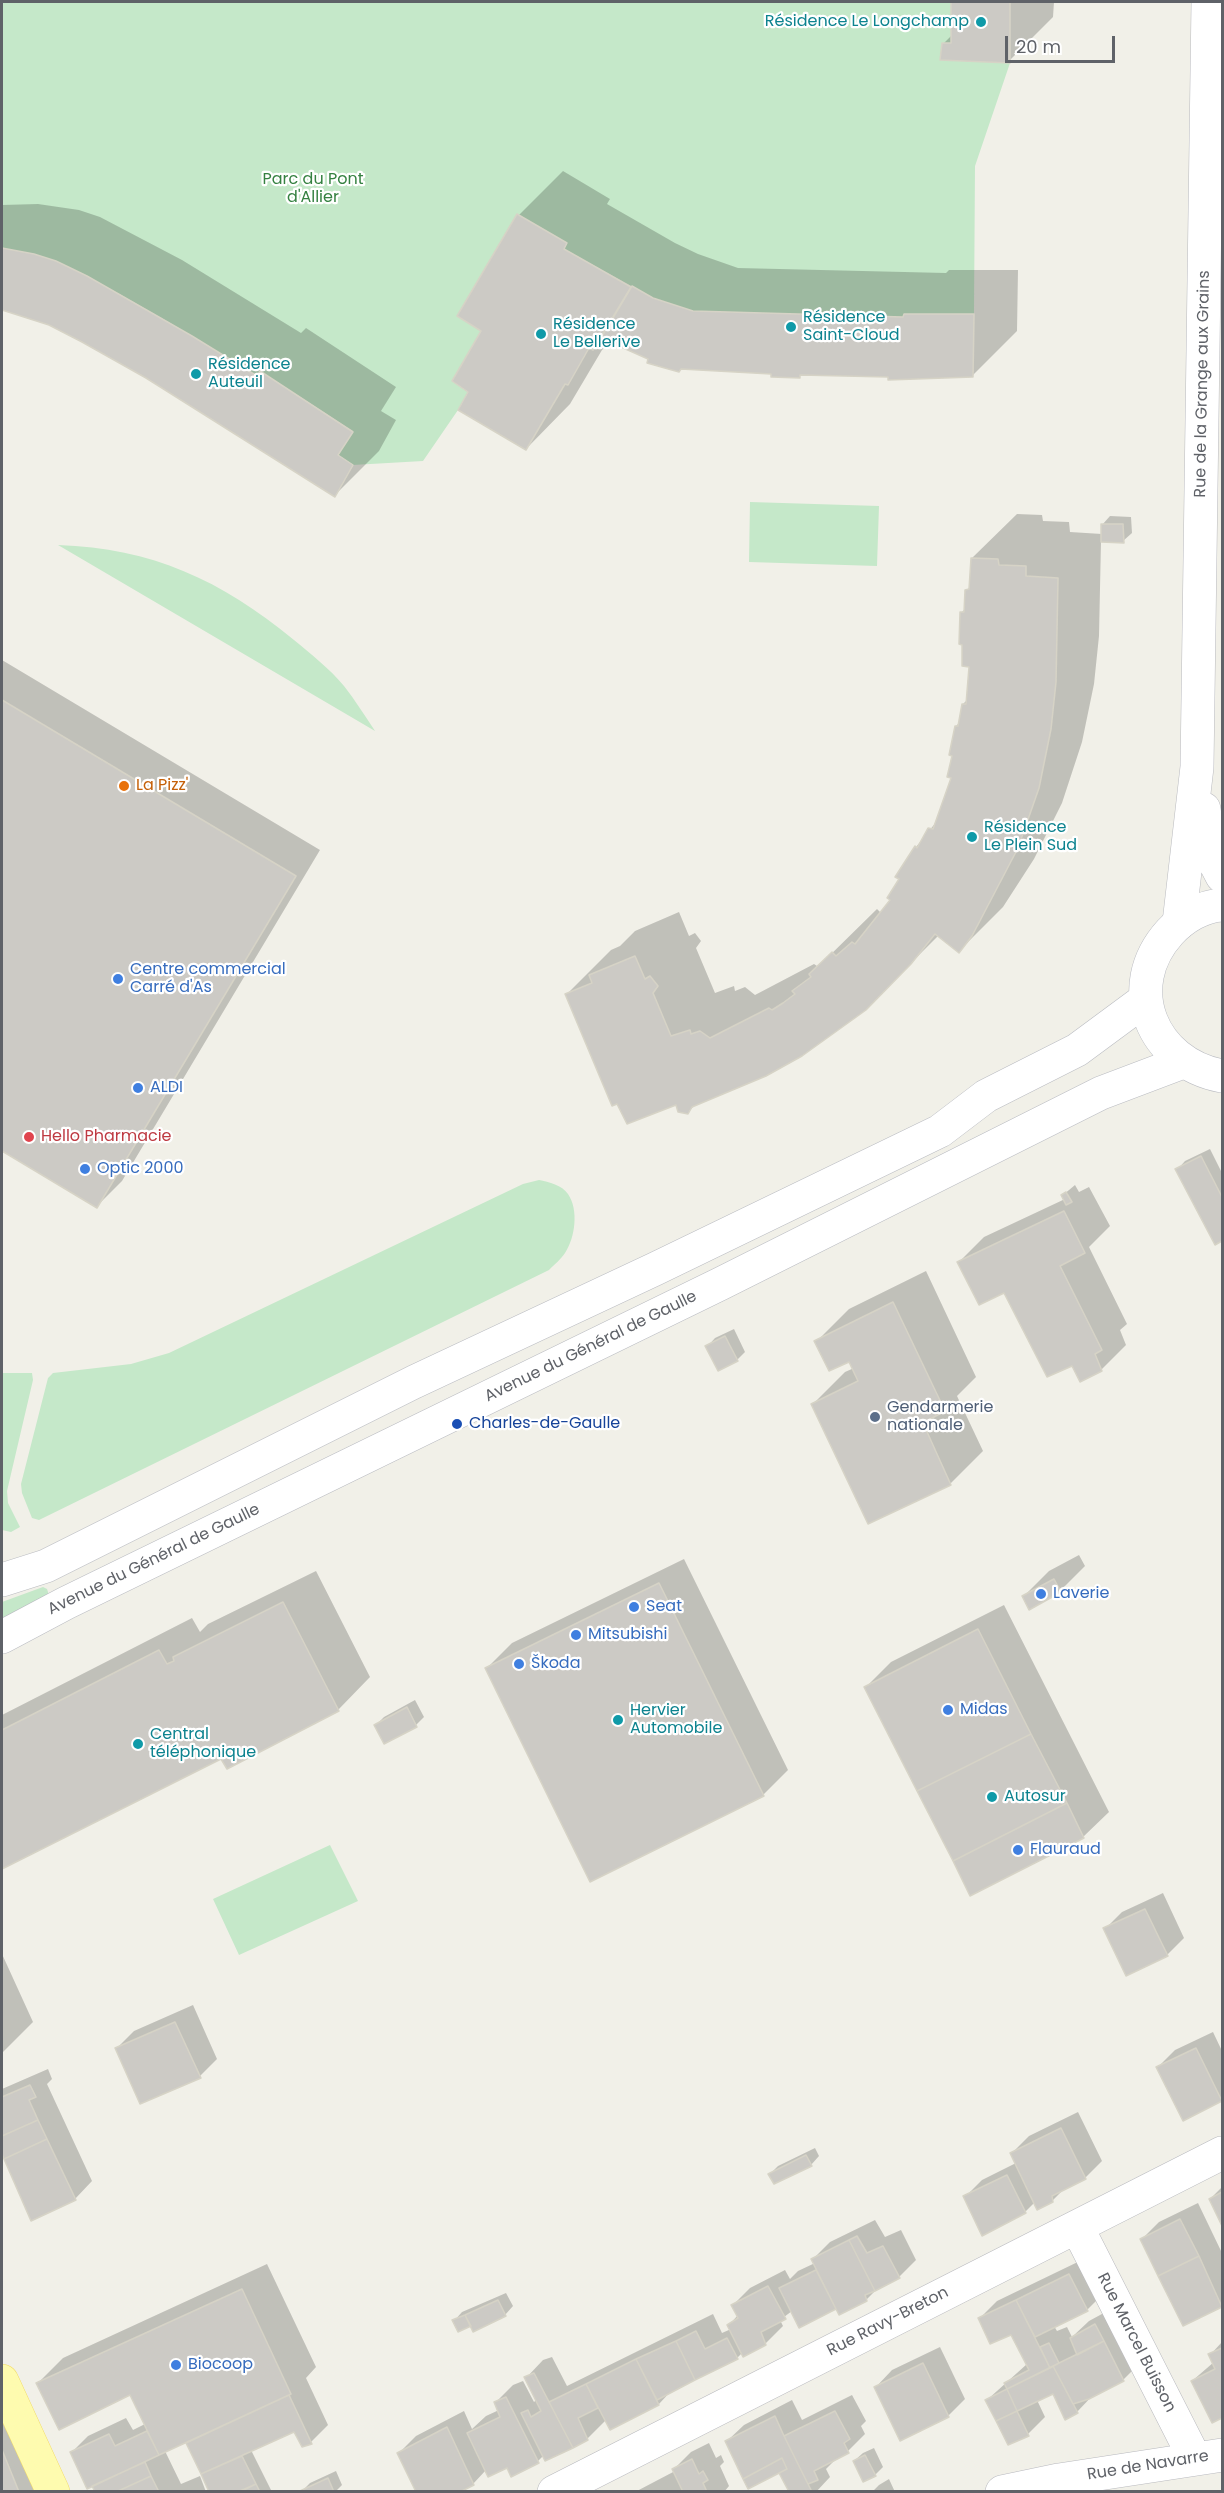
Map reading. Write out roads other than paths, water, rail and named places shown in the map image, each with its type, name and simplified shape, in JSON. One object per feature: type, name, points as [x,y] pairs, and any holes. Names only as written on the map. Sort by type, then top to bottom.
[{"type":"main road","name":"Rue de la Grange aux Grains","points":[[1179,923],[1197,767],[1215,143],[1208,2]]},
{"type":"main road","name":"Rue de la Grange aux Grains","points":[[1197,767],[1211,855],[1222,876]]},
{"type":"main road","points":[[1222,905],[1197,912],[1179,923],[1160,944],[1148,970],[1146,999],[1152,1023],[1165,1044],[1183,1062],[1204,1073],[1222,1076]]},
{"type":"main road","points":[[2,1580],[46,1566],[414,1382],[655,1269],[939,1131],[986,1096],[1077,1050],[1146,999]]},
{"type":"main road","name":"Avenue du Général de Gaulle","points":[[2,1637],[66,1603],[861,1215],[1101,1093],[1183,1062]]},
{"type":"main road","name":"Rue Ravy-Breton","points":[[554,2492],[1222,2154]]},
{"type":"main road","name":"Rue Marcel Buisson","points":[[1077,2227],[1209,2457]]},
{"type":"main road","points":[[2,2381],[54,2492]]},
{"type":"main road","name":"Rue de Navarre","points":[[1002,2492],[1060,2486],[1209,2457]]},
{"type":"place","name":"Résidence Le Longchamp","points":[[981,22]]},
{"type":"place","name":"Résidence Saint-Cloud","points":[[791,327]]},
{"type":"place","name":"Résidence Le Bellerive","points":[[541,334]]},
{"type":"place","name":"Résidence Auteuil","points":[[196,374]]},
{"type":"place","name":"La Pizz'","points":[[124,786]]},
{"type":"place","name":"Résidence Le Plein Sud","points":[[972,837]]},
{"type":"place","name":"Centre commercial Carré d'As","points":[[118,979]]},
{"type":"place","name":"ALDI","points":[[138,1088]]},
{"type":"place","name":"Hello Pharmacie","points":[[29,1137]]},
{"type":"place","name":"Optic 2000","points":[[85,1169]]},
{"type":"place","name":"Gendarmerie nationale","points":[[875,1417]]},
{"type":"place","name":"Charles-de-Gaulle","points":[[457,1424]]},
{"type":"place","name":"Laverie","points":[[1041,1594]]},
{"type":"place","name":"Seat","points":[[634,1607]]},
{"type":"place","name":"Mitsubishi","points":[[576,1635]]},
{"type":"place","name":"Škoda","points":[[519,1664]]},
{"type":"place","name":"Midas","points":[[948,1710]]},
{"type":"place","name":"Hervier Automobile","points":[[618,1720]]},
{"type":"place","name":"Central téléphonique","points":[[138,1744]]},
{"type":"place","name":"Autosur","points":[[992,1797]]},
{"type":"place","name":"Flauraud","points":[[1018,1850]]},
{"type":"place","name":"Biocoop","points":[[176,2365]]},
{"type":"park label","name":"Parc du Pont d'Allier","points":[[313,189]]}]
